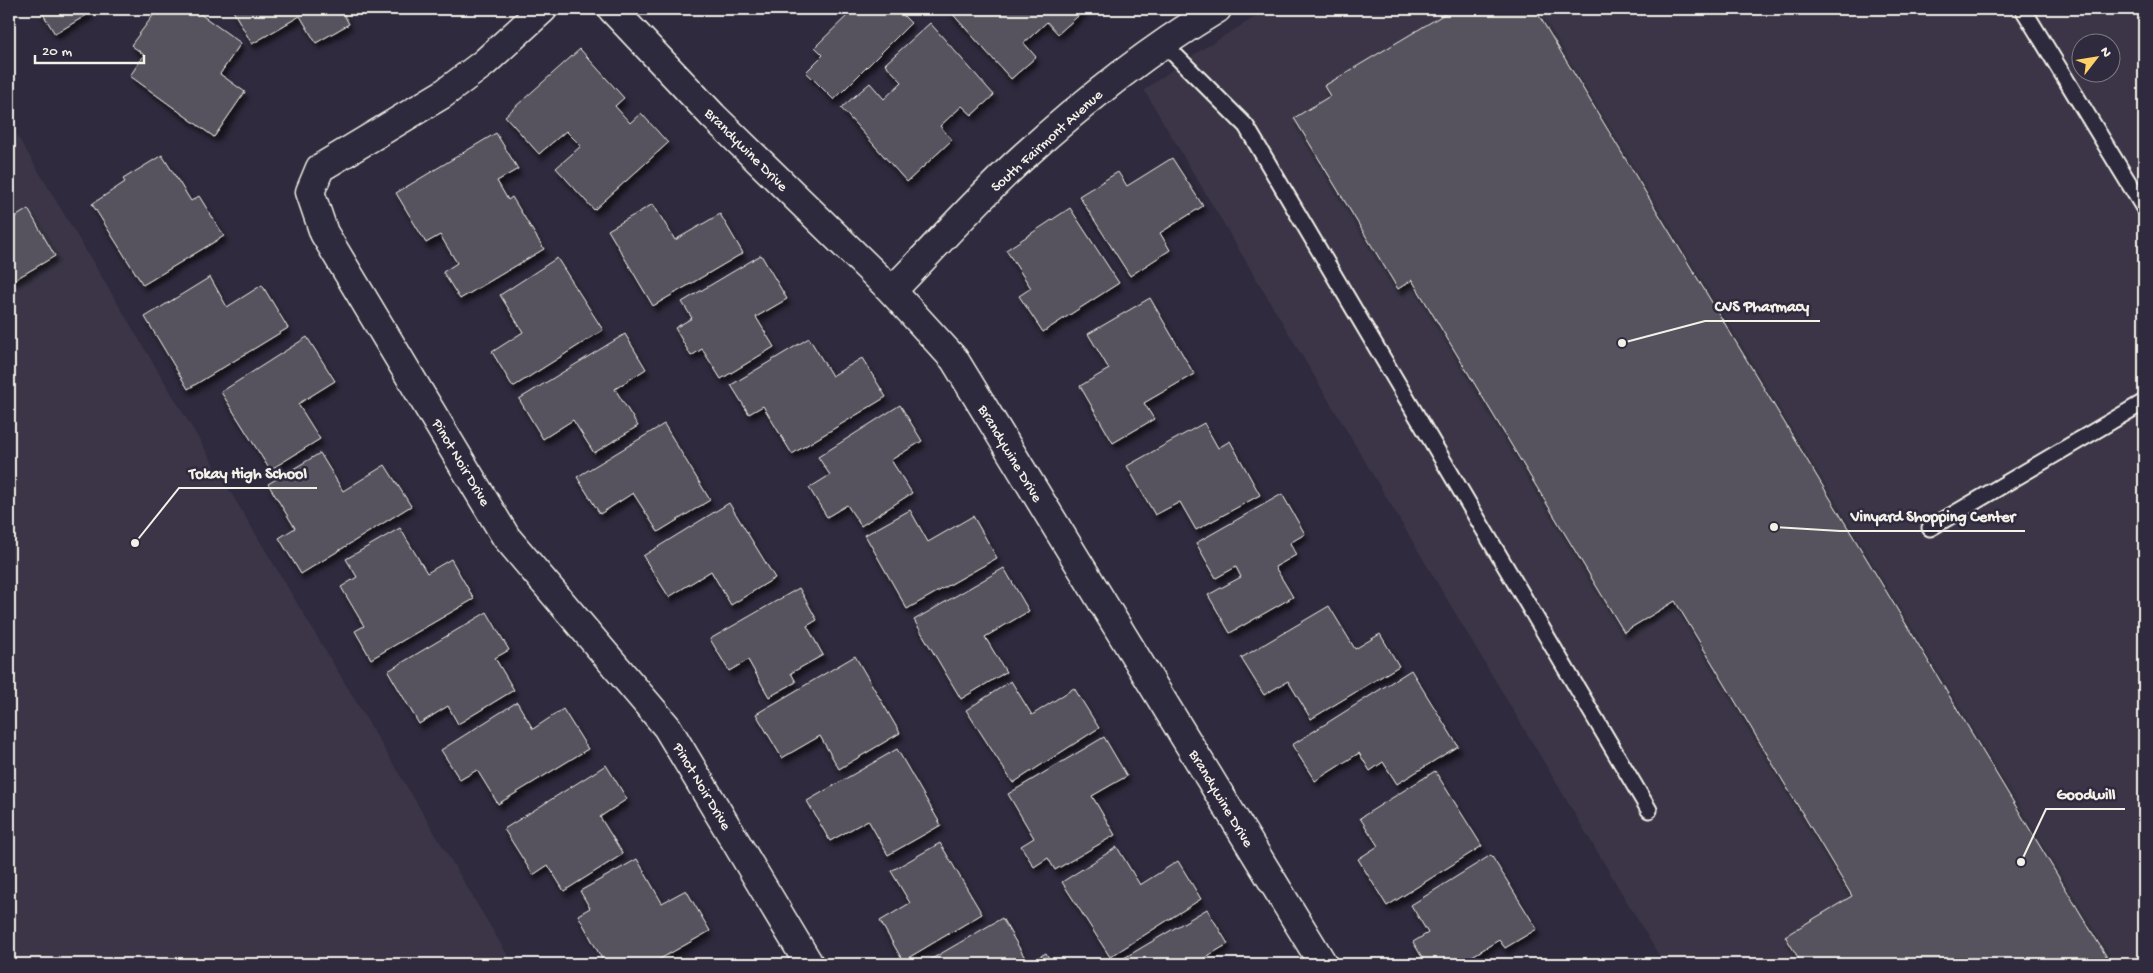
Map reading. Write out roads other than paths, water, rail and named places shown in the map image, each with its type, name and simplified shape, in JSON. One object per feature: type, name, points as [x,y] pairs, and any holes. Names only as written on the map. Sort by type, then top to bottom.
[{"type":"street","name":"Pinot Noir Drive","points":[[544,9],[484,63],[443,94],[320,168],[310,192],[324,233],[506,537],[667,727],[809,964]]},
{"type":"street","name":"Brandywine Drive","points":[[612,9],[713,116],[892,291],[954,358],[1323,964]]},
{"type":"street","name":"South Fairmont Avenue","points":[[892,291],[1021,159],[1096,94],[1202,13]]},
{"type":"lane","points":[[2023,9],[2144,208]]},
{"type":"lane","points":[[1162,42],[1246,126],[1649,810]]},
{"type":"lane","points":[[1930,528],[2144,402]]},
{"type":"place","name":"CVS Pharmacy","points":[[1622,343]]},
{"type":"place","name":"Vinyard Shopping Center","points":[[1774,527]]},
{"type":"place","name":"Tokay High School","points":[[135,543]]},
{"type":"place","name":"Goodwill","points":[[2021,862]]}]
